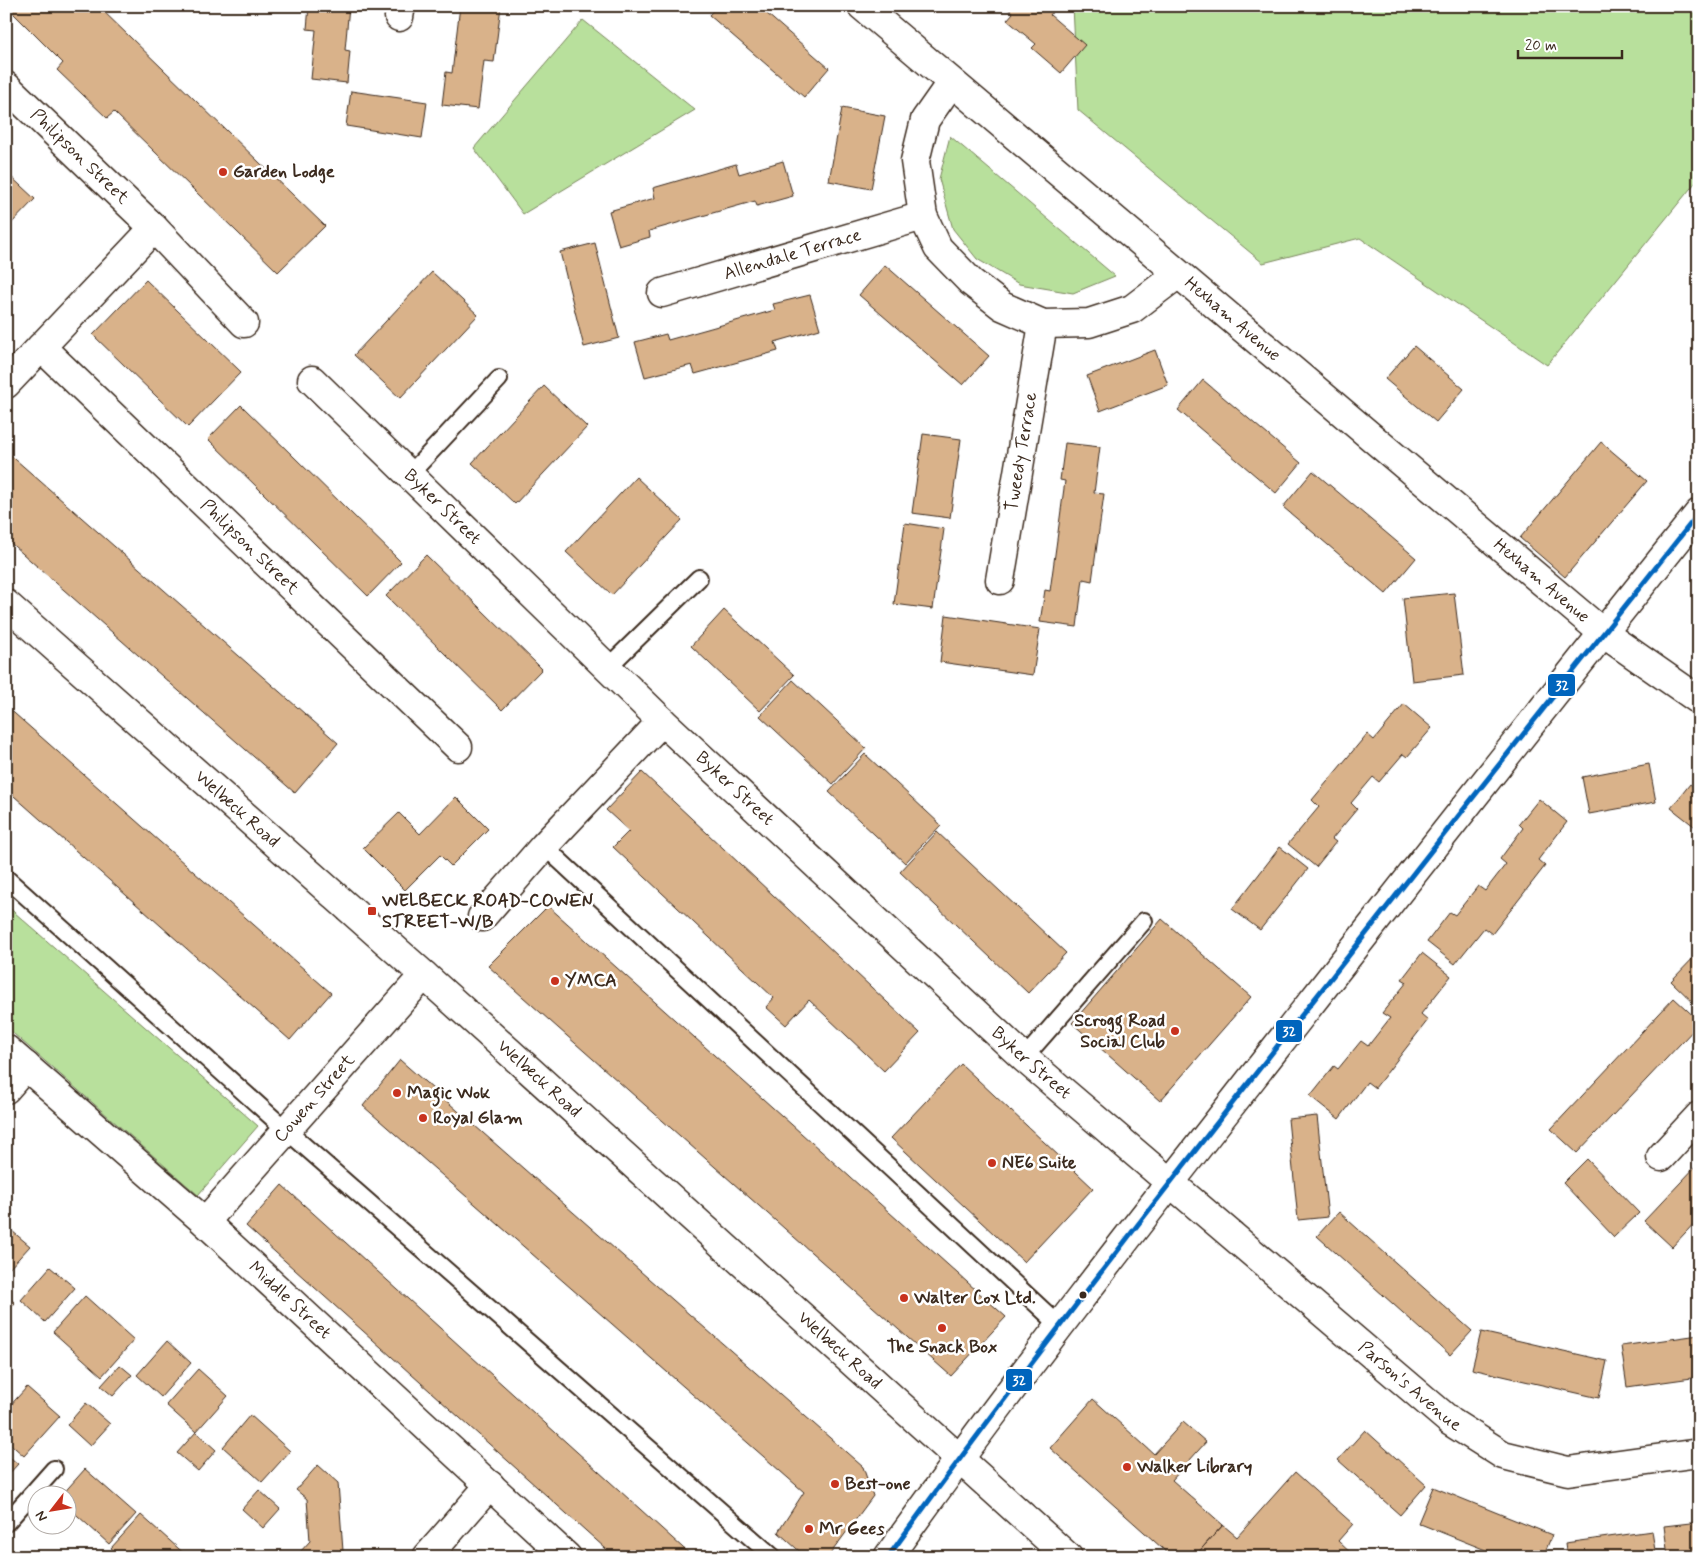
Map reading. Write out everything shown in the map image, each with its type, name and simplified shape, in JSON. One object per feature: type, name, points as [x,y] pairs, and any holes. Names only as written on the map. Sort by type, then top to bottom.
[{"type":"street","name":"Hexham Avenue","points":[[862,6],[1603,633],[1699,700]]},
{"type":"street","points":[[952,83],[925,120],[915,161],[923,216],[938,248],[971,282],[1002,306],[1043,324],[1089,323],[1132,309],[1178,274]]},
{"type":"street","name":"Philipson Street","points":[[6,86],[154,228],[244,323]]},
{"type":"street","name":"Allendale Terrace","points":[[662,293],[923,216]]},
{"type":"street","points":[[6,384],[154,228]]},
{"type":"street","name":"Tweedy Terrace","points":[[1000,580],[1043,324]]},
{"type":"street","name":"Philipson Street","points":[[41,347],[458,747]]},
{"type":"street","name":"Byker Street","points":[[312,380],[662,722],[1024,1058],[1170,1182]]},
{"type":"street","points":[[888,1557],[959,1458],[1170,1182],[1699,513]]},
{"type":"street","name":"Welbeck Road","points":[[6,604],[273,843],[424,975],[1068,1557]]},
{"type":"street","points":[[482,916],[544,846],[662,722]]},
{"type":"street","name":"Cowen Street","points":[[205,1222],[424,975]]},
{"type":"street","points":[[6,1089],[16,1058]]},
{"type":"street","name":"Middle Street","points":[[16,1058],[205,1222],[568,1557]]},
{"type":"street","points":[[1661,1157],[1699,1116]]},
{"type":"street","name":"Parson's Avenue","points":[[1170,1182],[1451,1422],[1503,1455],[1568,1471],[1699,1452]]},
{"type":"street","points":[[427,1557],[490,1485]]},
{"type":"lane","points":[[409,475],[499,379]]},
{"type":"lane","points":[[607,668],[699,578]]},
{"type":"lane","points":[[544,846],[1060,1326]]},
{"type":"lane","points":[[6,878],[286,1130],[773,1557]]},
{"type":"lane","points":[[1024,1058],[1144,921]]},
{"type":"lane","points":[[6,1523],[54,1469]]},
{"type":"green space","points":[[1073,6],[1699,6],[1699,178],[1547,365],[1360,238],[1263,263],[1078,110]]},
{"type":"green space","points":[[583,20],[695,110],[523,214],[474,148]]},
{"type":"green space","points":[[950,136],[1115,276],[1073,293],[1019,284],[977,259],[953,229],[939,179]]},
{"type":"green space","points":[[6,905],[258,1126],[198,1195],[6,1027]]},
{"type":"building","name":"Garden Lodge","points":[[6,6],[98,6],[325,226],[278,272],[114,112],[107,118],[57,70],[63,63]]},
{"type":"building","points":[[309,6],[349,6],[345,50],[350,51],[347,83],[311,79],[316,30],[307,29]]},
{"type":"building","points":[[460,6],[501,6],[494,62],[484,61],[478,109],[442,105],[446,72],[452,73]]},
{"type":"building","points":[[717,6],[758,6],[829,68],[804,97],[709,15]]},
{"type":"building","points":[[1005,6],[1057,6],[1050,15],[1085,45],[1061,73],[1032,48],[1036,44],[1007,20],[1013,13]]},
{"type":"building","points":[[351,91],[427,102],[422,138],[346,126]]},
{"type":"building","points":[[842,108],[885,116],[871,189],[829,181]]},
{"type":"building","points":[[783,161],[793,196],[757,206],[755,201],[649,231],[650,237],[619,246],[609,211],[655,198],[653,188],[736,164],[739,174]]},
{"type":"building","points":[[6,172],[35,199],[6,229]]},
{"type":"building","points":[[595,243],[619,338],[584,347],[560,252]]},
{"type":"building","points":[[885,265],[989,356],[963,385],[859,295]]},
{"type":"building","points":[[432,272],[478,315],[400,398],[354,355]]},
{"type":"building","points":[[146,280],[241,372],[188,427],[93,335]]},
{"type":"building","points":[[810,295],[820,329],[775,342],[778,351],[695,374],[692,365],[645,377],[635,342],[666,334],[668,340],[775,310],[773,304]]},
{"type":"building","points":[[1414,346],[1464,389],[1436,422],[1385,379]]},
{"type":"building","points":[[1155,350],[1168,385],[1100,411],[1087,376]]},
{"type":"building","points":[[1203,380],[1301,463],[1276,493],[1178,410]]},
{"type":"building","points":[[544,386],[587,427],[515,504],[472,463]]},
{"type":"building","points":[[241,405],[401,562],[368,596],[208,439]]},
{"type":"building","points":[[923,434],[961,439],[950,518],[912,513]]},
{"type":"building","points":[[1601,442],[1647,481],[1565,577],[1520,538]]},
{"type":"building","points":[[1065,443],[1100,447],[1094,493],[1104,494],[1092,581],[1083,579],[1077,627],[1040,622],[1045,590],[1050,591],[1065,481],[1060,480]]},
{"type":"building","points":[[7,452],[338,743],[295,793],[6,539]]},
{"type":"building","points":[[1313,471],[1416,558],[1386,594],[1283,507]]},
{"type":"building","points":[[636,477],[682,520],[612,595],[566,552]]},
{"type":"building","points":[[905,523],[944,529],[933,609],[894,604]]},
{"type":"building","points":[[426,555],[542,669],[502,710],[386,596]]},
{"type":"building","points":[[1454,593],[1464,675],[1412,681],[1403,598]]},
{"type":"building","points":[[724,610],[794,675],[760,711],[691,646]]},
{"type":"building","points":[[946,615],[1040,629],[1033,675],[940,662]]},
{"type":"building","points":[[793,680],[866,748],[833,784],[760,716]]},
{"type":"building","points":[[1404,704],[1432,728],[1407,757],[1403,754],[1379,782],[1373,777],[1351,803],[1357,809],[1332,839],[1336,842],[1316,867],[1288,844],[1319,807],[1312,800],[1367,734],[1374,740]]},
{"type":"building","points":[[6,706],[331,993],[290,1040],[6,789]]},
{"type":"building","points":[[865,754],[941,825],[905,863],[829,792]]},
{"type":"building","points":[[1649,764],[1656,802],[1589,814],[1582,777]]},
{"type":"building","points":[[642,772],[920,1033],[884,1071],[809,1000],[786,1025],[766,1007],[774,998],[613,847],[629,831],[606,810]]},
{"type":"building","points":[[1690,784],[1699,791],[1699,830],[1671,808]]},
{"type":"building","points":[[456,797],[488,829],[451,866],[440,855],[405,890],[363,848],[399,813],[420,834]]},
{"type":"building","points":[[1539,799],[1567,822],[1538,860],[1545,866],[1492,934],[1484,928],[1455,964],[1427,942],[1450,912],[1455,915],[1478,886],[1485,891],[1506,864],[1500,859],[1523,828],[1519,824]]},
{"type":"building","points":[[937,832],[1066,953],[1028,993],[900,872]]},
{"type":"building","points":[[1280,847],[1308,869],[1260,930],[1232,909]]},
{"type":"building","points":[[548,906],[1006,1317],[951,1376],[488,966]]},
{"type":"building","points":[[1162,919],[1251,997],[1160,1101],[1072,1023]]},
{"type":"building","points":[[1699,952],[1699,1008],[1671,981]]},
{"type":"building","points":[[1422,953],[1451,976],[1421,1014],[1428,1020],[1375,1088],[1367,1082],[1339,1119],[1310,1096],[1334,1066],[1338,1069],[1361,1041],[1368,1046],[1390,1018],[1382,1013],[1407,982],[1402,979]]},
{"type":"building","points":[[1674,998],[1699,1021],[1699,1024],[1577,1153],[1551,1129]]},
{"type":"building","points":[[400,1060],[863,1467],[873,1496],[828,1557],[806,1557],[778,1532],[804,1492],[363,1106]]},
{"type":"building","name":"NE6 Suite","points":[[961,1064],[1093,1188],[1024,1262],[891,1138]]},
{"type":"building","points":[[1317,1116],[1328,1217],[1298,1220],[1288,1119]]},
{"type":"building","points":[[1587,1159],[1639,1213],[1614,1237],[1563,1183]]},
{"type":"building","points":[[1699,1163],[1699,1218],[1672,1247],[1644,1221]]},
{"type":"building","points":[[282,1185],[693,1557],[615,1557],[246,1226]]},
{"type":"building","points":[[1339,1212],[1472,1331],[1450,1355],[1317,1236]]},
{"type":"building","points":[[6,1226],[30,1246],[9,1269],[6,1267]]},
{"type":"building","points":[[50,1267],[75,1288],[45,1322],[21,1300]]},
{"type":"building","points":[[6,1294],[15,1303],[6,1313]]},
{"type":"building","points":[[85,1296],[134,1340],[102,1376],[53,1332]]},
{"type":"building","points":[[1481,1332],[1607,1361],[1599,1398],[1472,1369]]},
{"type":"building","points":[[1699,1335],[1699,1377],[1627,1387],[1621,1346]]},
{"type":"building","points":[[167,1341],[191,1363],[161,1397],[137,1375]]},
{"type":"building","points":[[120,1365],[132,1375],[113,1396],[101,1386]]},
{"type":"building","points":[[198,1369],[228,1396],[196,1432],[166,1405]]},
{"type":"building","points":[[27,1387],[60,1416],[24,1456],[6,1440],[6,1410]]},
{"type":"building","name":"Walker Library","points":[[1093,1399],[1154,1454],[1183,1422],[1206,1442],[1172,1480],[1223,1525],[1194,1557],[1172,1557],[1050,1448]]},
{"type":"building","points":[[86,1403],[110,1424],[90,1446],[67,1425]]},
{"type":"building","points":[[250,1415],[290,1451],[262,1482],[223,1447]]},
{"type":"building","points":[[1365,1430],[1426,1485],[1400,1515],[1338,1460]]},
{"type":"building","points":[[196,1432],[216,1450],[198,1471],[177,1453]]},
{"type":"building","points":[[6,1454],[18,1464],[6,1477]]},
{"type":"building","points":[[318,1465],[338,1483],[343,1551],[338,1557],[305,1557],[300,1552],[310,1541],[307,1499],[296,1490]]},
{"type":"building","points":[[85,1469],[136,1514],[109,1544],[78,1516],[78,1486],[70,1486]]},
{"type":"building","points":[[1295,1472],[1353,1524],[1338,1541],[1355,1557],[1194,1557],[1223,1525],[1237,1537]]},
{"type":"building","points":[[1433,1487],[1552,1535],[1543,1557],[1503,1557],[1418,1523]]},
{"type":"building","points":[[259,1490],[280,1509],[263,1528],[242,1509]]},
{"type":"building","points":[[141,1515],[188,1557],[121,1557],[111,1548]]},
{"type":"building","points":[[1699,1522],[1699,1557],[1668,1557],[1664,1526]]},
{"type":"building","points":[[1652,1531],[1656,1557],[1567,1557],[1565,1543]]},
{"type":"transit line","name":"32","points":[[888,1557],[1160,1195],[1699,513]]},
{"type":"place","name":"Garden Lodge","points":[[223,172]]},
{"type":"place","name":"WELBECK ROAD-COWEN STREET-W/B","points":[[372,911]]},
{"type":"place","name":"YMCA","points":[[555,981]]},
{"type":"place","name":"Scrogg Road Social Club","points":[[1175,1031]]},
{"type":"place","name":"Magic Wok","points":[[397,1093]]},
{"type":"place","name":"Royal Glam","points":[[423,1118]]},
{"type":"place","name":"NE6 Suite","points":[[992,1163]]},
{"type":"place","name":"Walter Cox Ltd.","points":[[904,1298]]},
{"type":"place","name":"The Snack Box","points":[[942,1328]]},
{"type":"place","name":"Walker Library","points":[[1127,1467]]},
{"type":"place","name":"Best-one","points":[[835,1484]]},
{"type":"place","name":"Mr Gees","points":[[809,1529]]}]
